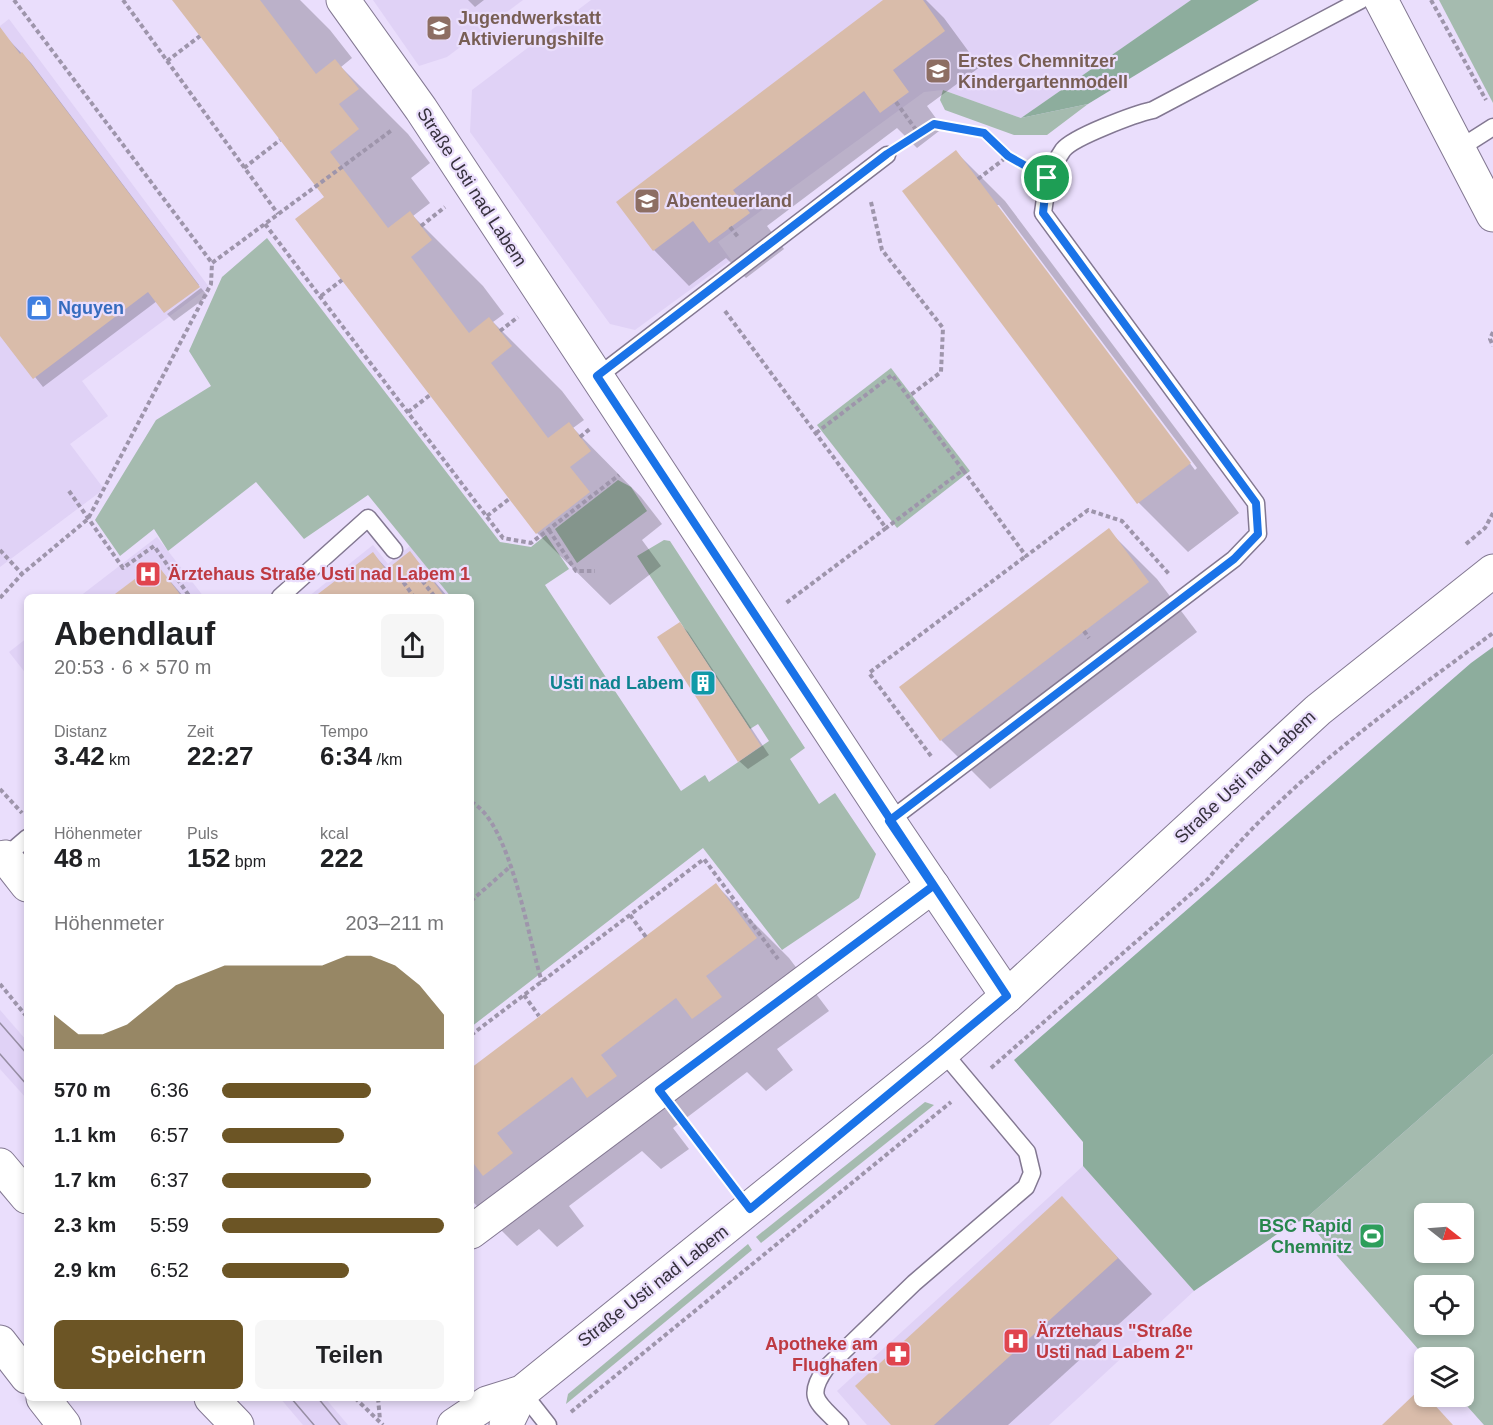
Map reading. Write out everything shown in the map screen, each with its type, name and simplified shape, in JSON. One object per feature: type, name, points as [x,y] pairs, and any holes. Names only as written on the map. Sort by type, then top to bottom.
[{"type":"street","name":"Straße Usti nad Labem","points":[[343,0],[421,109],[889,821],[1007,996]]},
{"type":"street","points":[[1381,0],[1493,215]]},
{"type":"street","name":"Straße Usti nad Labem","points":[[454,1425],[487,1403],[522,1392],[943,1052],[1007,996],[1317,710],[1493,571]]},
{"type":"street","points":[[16,848],[24,875]]},
{"type":"street","points":[[474,1230],[933,886]]},
{"type":"street","points":[[0,1165],[24,1193]]},
{"type":"street","points":[[0,1342],[24,1373]]},
{"type":"street","name":"Straße Usti nad Labem","points":[[506,1425],[522,1392]]},
{"type":"street","points":[[45,1401],[64,1425]]},
{"type":"street","points":[[214,1401],[237,1425]]},
{"type":"lane","points":[[889,821],[1234,559],[1258,534],[1256,503],[1043,213],[1047,178],[1064,148],[1129,115],[1153,110],[1361,0]]},
{"type":"lane","points":[[1460,148],[1493,127]]},
{"type":"lane","points":[[597,376],[887,154]]},
{"type":"lane","points":[[283,594],[368,518],[393,549]]},
{"type":"lane","points":[[840,1425],[815,1397],[814,1384],[826,1368],[914,1283],[1026,1187],[1032,1173],[1027,1152],[943,1052]]},
{"type":"lane","points":[[522,1392],[548,1425]]},
{"type":"path","points":[[0,596],[22,574],[88,519],[211,284],[212,263],[14,0]]},
{"type":"path","points":[[123,0],[278,214]]},
{"type":"path","points":[[1431,0],[1487,104]]},
{"type":"path","points":[[167,61],[200,36]]},
{"type":"path","points":[[896,102],[919,134]]},
{"type":"path","points":[[212,263],[421,109]]},
{"type":"path","points":[[887,154],[934,124],[984,133],[1008,156],[1047,178]]},
{"type":"path","points":[[244,168],[280,140]]},
{"type":"path","points":[[978,179],[1008,156]]},
{"type":"path","points":[[864,172],[882,250],[943,328],[941,372],[908,397]]},
{"type":"path","points":[[265,224],[503,538],[531,543],[647,454]]},
{"type":"path","points":[[321,296],[342,280]]},
{"type":"path","points":[[710,290],[886,528]]},
{"type":"path","points":[[1493,332],[1490,339],[1493,346]]},
{"type":"path","points":[[816,433],[892,375],[1026,556]]},
{"type":"path","points":[[408,412],[430,395]]},
{"type":"path","points":[[759,623],[963,471]]},
{"type":"path","points":[[69,491],[123,568],[154,546],[188,594]]},
{"type":"path","points":[[487,516],[509,499]]},
{"type":"path","points":[[947,777],[869,673],[1088,510],[1122,520],[1187,595]]},
{"type":"path","points":[[1485,528],[1493,522]]},
{"type":"path","points":[[549,530],[576,571],[595,571]]},
{"type":"path","points":[[0,550],[22,574]]},
{"type":"path","points":[[418,574],[433,594]]},
{"type":"path","points":[[399,576],[412,594]]},
{"type":"path","points":[[565,1418],[971,1085],[1208,879],[1232,849],[1352,737],[1493,633]]},
{"type":"path","points":[[0,789],[14,804]]},
{"type":"path","points":[[474,804],[493,826],[512,864],[530,945],[542,982]]},
{"type":"path","points":[[474,1033],[704,860],[799,986]]},
{"type":"path","points":[[474,898],[512,864]]},
{"type":"path","points":[[630,915],[646,937]]},
{"type":"path","points":[[0,984],[24,1013]]},
{"type":"path","points":[[524,995],[539,1017]]},
{"type":"path","points":[[659,1090],[750,1209]]},
{"type":"path","points":[[358,1401],[381,1423]]},
{"type":"path","points":[[378,1401],[381,1423]]},
{"type":"shaded area","name":"Jugendwerkstatt Aktivierungshilfe","points":[[373,0],[523,0],[447,57],[419,66]]},
{"type":"shaded area","name":"Abenteuerland","points":[[591,0],[1191,0],[1021,118],[943,90],[924,92],[718,242],[731,260],[635,330],[610,324],[470,132],[472,90]]},
{"type":"shaded area","points":[[9,19],[209,287],[82,381],[108,416],[70,444],[104,489],[0,567],[0,26]]},
{"type":"shaded area","name":"Ärztehaus Straße Usti nad Labem 1","points":[[157,537],[202,594],[83,594]]},
{"type":"shaded area","points":[[373,545],[388,564],[410,546],[449,594],[312,594]]},
{"type":"shaded area","points":[[24,640],[24,671],[9,652]]},
{"type":"shaded area","points":[[0,1010],[24,1038],[24,1096],[0,1069]]},
{"type":"shaded area","name":"Ärztehaus \"Straße Usti nad Labem 2\"","points":[[1083,1166],[1194,1291],[1049,1425],[867,1425],[837,1391]]},
{"type":"shaded area","points":[[283,1401],[328,1401],[348,1425],[303,1425]]},
{"type":"green space","points":[[1191,0],[1259,0],[1088,104],[1021,118]]},
{"type":"green space","points":[[1439,0],[1493,0],[1493,103]]},
{"type":"green space","points":[[943,90],[1021,118],[1088,104],[1047,135],[1014,135],[945,110],[940,100]]},
{"type":"green space","points":[[267,238],[500,542],[531,547],[546,535],[569,569],[545,585],[681,791],[705,775],[709,782],[769,741],[758,724],[750,729],[637,556],[664,540],[670,541],[805,748],[790,759],[819,804],[835,793],[876,854],[859,898],[782,950],[703,848],[474,1025],[474,594],[449,594],[368,495],[304,539],[256,482],[168,551],[154,529],[120,556],[95,520],[156,420],[211,386],[189,351],[222,277]]},
{"type":"green space","points":[[891,368],[970,471],[897,528],[817,425]]},
{"type":"green space","points":[[618,480],[631,487],[647,511],[577,563],[555,529]]},
{"type":"green space","points":[[1493,647],[1493,1054],[1305,1219],[1289,1226],[1194,1291],[1083,1166],[1083,1142],[1014,1060],[1471,663]]},
{"type":"green space","name":"BSC Rapid Chemnitz","points":[[1493,1054],[1493,1425],[1484,1425],[1468,1407],[1474,1407],[1474,1347],[1416,1347],[1305,1219]]},
{"type":"green space","points":[[925,1102],[934,1105],[761,1243],[756,1237]]},
{"type":"green space","points":[[748,1244],[752,1250],[566,1404],[568,1394]]},
{"type":"building","points":[[172,0],[260,0],[316,74],[335,59],[359,89],[339,104],[359,129],[330,152],[388,228],[410,211],[432,240],[411,257],[469,333],[489,317],[512,346],[491,363],[548,438],[569,422],[591,451],[570,467],[590,492],[536,534],[295,219],[324,197]]},
{"type":"building","points":[[883,0],[923,0],[945,31],[893,70],[909,92],[880,113],[864,91],[733,190],[750,213],[709,243],[693,221],[653,251],[616,202]]},
{"type":"building","points":[[0,27],[20,54],[22,52],[200,287],[164,313],[148,292],[33,379],[0,336]]},
{"type":"building","points":[[956,150],[1191,463],[1137,504],[902,191]]},
{"type":"building","points":[[1109,528],[1149,582],[940,741],[899,687]]},
{"type":"building","points":[[410,551],[443,594],[318,594],[373,552],[386,570]]},
{"type":"building","points":[[156,563],[180,594],[115,594]]},
{"type":"building","name":"Usti nad Labem","points":[[680,622],[761,746],[738,762],[657,637]]},
{"type":"building","points":[[716,883],[757,938],[706,976],[722,997],[692,1019],[676,998],[601,1055],[617,1076],[587,1098],[572,1077],[497,1133],[513,1153],[483,1176],[474,1164],[474,1066]]},
{"type":"building","points":[[1062,1196],[1118,1258],[934,1425],[891,1425],[855,1386]]},
{"type":"building","points":[[1414,1395],[1414,1407],[1436,1407],[1453,1425],[1382,1425]]},
{"type":"tram line","points":[[0,1023],[24,1051]]},
{"type":"tram line","points":[[0,1054],[24,1082]]},
{"type":"tram line","points":[[294,1401],[314,1425]]},
{"type":"tram line","points":[[320,1401],[340,1425]]},
{"type":"place","name":"Jugendwerkstatt Aktivierungshilfe","points":[[439,28]]},
{"type":"place","name":"Erstes Chemnitzer Kindergartenmodell","points":[[938,71]]},
{"type":"place","name":"Abenteuerland","points":[[647,201]]},
{"type":"place","name":"Nguyen","points":[[39,308]]},
{"type":"place","name":"Ärztehaus Straße Usti nad Labem 1","points":[[148,574]]},
{"type":"place","name":"Usti nad Labem","points":[[703,683]]},
{"type":"place","name":"BSC Rapid Chemnitz","points":[[1372,1236]]},
{"type":"place","name":"Ärztehaus \"Straße Usti nad Labem 2\"","points":[[1016,1341]]},
{"type":"place","name":"Apotheke am Flughafen","points":[[898,1354]]},
{"type":"route","points":[[1047,178],[1008,156],[984,133],[934,124],[887,154],[597,376],[889,821],[1007,996],[943,1052],[750,1209],[659,1090],[933,886],[889,821],[1234,559],[1258,534],[1256,503],[1043,213],[1047,178]]}]
